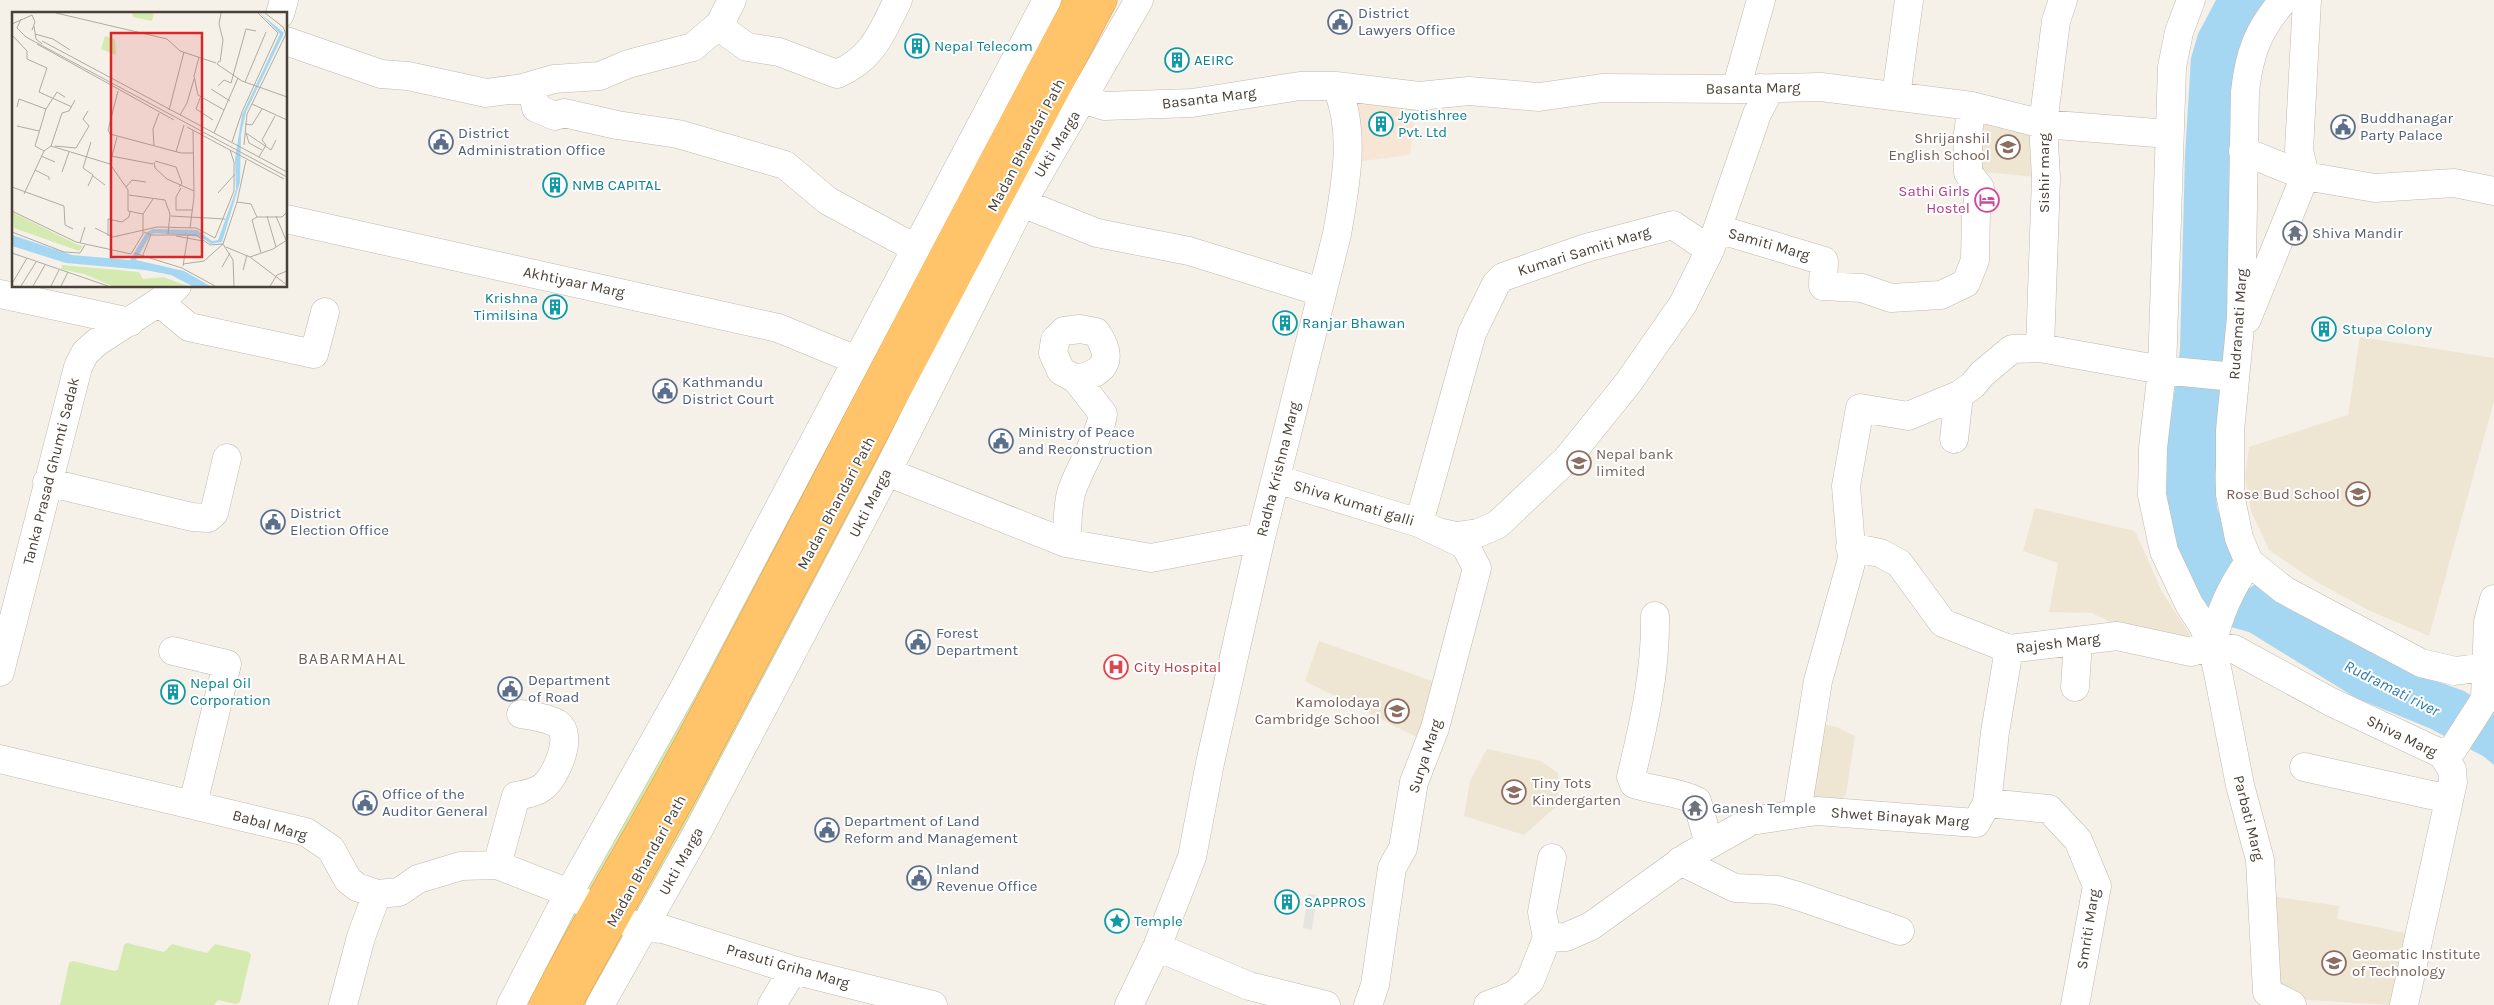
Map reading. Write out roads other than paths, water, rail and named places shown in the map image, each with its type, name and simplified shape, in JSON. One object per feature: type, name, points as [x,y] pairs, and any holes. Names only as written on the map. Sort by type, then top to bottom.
[{"type":"highway","name":"Madan Bhandari Path","points":[[567,1005],[604,913],[691,738],[938,261],[1079,0]]},
{"type":"highway","name":"Madan Bhandari Path","points":[[543,1005],[692,778],[1103,0]]},
{"type":"street","points":[[288,42],[381,74],[408,76],[486,93],[523,88],[554,79],[600,76],[628,64],[693,47],[720,24],[732,0]]},
{"type":"street","points":[[720,24],[730,35],[747,47],[779,52],[837,74],[852,68],[865,58],[876,44],[898,0]]},
{"type":"street","points":[[511,1005],[569,894],[684,690],[1047,0]]},
{"type":"street","name":"Ukti Marga","points":[[600,1005],[698,832],[887,472],[1022,203],[1138,0]]},
{"type":"street","points":[[1425,527],[1456,536],[1478,533],[1497,525],[1566,460],[1628,383],[1678,312],[1714,239],[1757,114],[1766,98],[1748,89],[1762,0]]},
{"type":"street","points":[[1896,96],[1909,0]]},
{"type":"street","name":"Sishir marg","points":[[2040,348],[2046,178],[2043,124],[2056,21],[2064,0]]},
{"type":"street","name":"Parbati Marg","points":[[2191,0],[2179,32],[2172,67],[2168,138],[2168,370],[2151,474],[2155,518],[2164,551],[2176,580],[2214,637],[2240,785],[2260,860],[2263,998]]},
{"type":"street","name":"Rudramati Marg","points":[[2244,569],[2230,494],[2229,376],[2239,339],[2241,317],[2243,115],[2248,63],[2254,45],[2263,28],[2284,0]]},
{"type":"street","points":[[2239,339],[2305,176],[2299,150],[2307,0]]},
{"type":"street","name":"Basanta Marg","points":[[1083,99],[1104,106],[1192,103],[1300,86],[1336,86],[1419,96],[1469,91],[1540,96],[1602,88],[1748,89],[1821,87],[1972,106],[2043,124],[2168,138]]},
{"type":"street","points":[[1022,203],[1097,233],[1188,251],[1321,292],[1337,234],[1344,192],[1347,133],[1344,105],[1336,86]]},
{"type":"street","points":[[502,90],[532,90],[536,108],[555,116],[564,112],[617,126],[678,134],[784,166],[828,201],[915,248]]},
{"type":"street","name":"Samiti Marg","points":[[1714,239],[1824,261],[1824,286],[1862,288],[1891,298],[1941,295],[1966,283],[1975,260],[1976,212],[1980,188],[1968,173],[1968,133],[1972,106]]},
{"type":"street","points":[[2243,151],[2305,176],[2375,188],[2454,183],[2494,191]]},
{"type":"street","name":"Akhtiyaar Marg","points":[[288,219],[778,328],[856,360]]},
{"type":"street","name":"Kumari Samiti Marg","points":[[1425,527],[1472,333],[1496,284],[1503,277],[1586,248],[1673,225],[1714,239]]},
{"type":"street","name":"Radha Krishna Marg","points":[[1157,947],[1192,857],[1210,762],[1261,537],[1321,292]]},
{"type":"street","points":[[0,294],[130,322]]},
{"type":"street","points":[[168,294],[189,327],[314,354],[325,312]]},
{"type":"street","name":"Tanka Prasad Ghumti Sadak","points":[[0,672],[72,383],[81,360],[85,353],[97,342],[130,322],[168,294]]},
{"type":"street","points":[[1547,938],[1566,937],[1590,926],[1680,861],[1751,821],[1797,812],[1818,681],[1852,559],[1846,486],[1860,408],[1908,416],[1959,395],[1973,386],[1982,374],[2012,349],[2040,348],[2168,370],[2229,376]]},
{"type":"street","points":[[1066,544],[1071,495],[1086,455],[1102,422],[1103,414],[1076,379]]},
{"type":"street","points":[[1954,439],[1959,395]]},
{"type":"street","points":[[48,482],[192,517],[208,518],[214,513],[227,458]]},
{"type":"street","points":[[887,472],[1066,544],[1151,558],[1261,537]]},
{"type":"street","name":"Shiva Kumati galli","points":[[1276,479],[1425,527]]},
{"type":"street","name":"Surya Marg","points":[[1368,1005],[1375,985],[1392,868],[1402,848],[1414,782],[1435,728],[1477,568],[1465,545],[1425,527]]},
{"type":"street","name":"Rajesh Marg","points":[[1850,547],[1880,553],[1899,563],[1943,623],[2009,649],[2117,636],[2191,652],[2214,637]]},
{"type":"street","points":[[2214,637],[2244,569],[2420,663],[2455,671],[2484,667]]},
{"type":"street","points":[[2448,752],[2485,699],[2484,667],[2488,622],[2494,599]]},
{"type":"street","points":[[1655,616],[1656,648],[1648,706],[1631,777],[1634,784],[1682,794],[1697,801],[1708,844]]},
{"type":"street","name":"Shiva Marg","points":[[2214,637],[2331,702],[2448,752],[2453,782],[2404,1005]]},
{"type":"street","points":[[2075,687],[2078,642]]},
{"type":"street","name":"Shwet Binayak Marg","points":[[1797,812],[1834,811],[1976,823],[1988,804],[1995,732],[2009,649]]},
{"type":"street","points":[[173,651],[227,664],[193,804]]},
{"type":"street","points":[[498,865],[516,796],[534,793],[546,785],[566,744],[564,734],[557,723],[521,714]]},
{"type":"street","name":"Babal Marg","points":[[0,759],[306,832],[331,849],[348,880],[356,886],[377,894]]},
{"type":"street","points":[[2304,767],[2449,799]]},
{"type":"street","name":"Smriti Marg","points":[[1988,804],[2049,809],[2078,840],[2097,886],[2075,1005]]},
{"type":"street","points":[[1491,1003],[1514,995],[1530,981],[1547,938],[1542,912],[1552,858]]},
{"type":"street","points":[[1680,861],[1734,888],[1771,890],[1791,894],[1900,931]]},
{"type":"street","points":[[343,1005],[358,946],[377,894],[399,892],[418,879],[461,866],[498,865],[569,894]]},
{"type":"street","name":"Prasuti Griha Marg","points":[[569,894],[604,913],[644,928],[664,929],[793,970],[934,1005]]},
{"type":"street","points":[[1129,1005],[1157,947],[1246,995],[1326,1005]]},
{"type":"street","points":[[772,1005],[793,970]]},
{"type":"street","points":[[2263,998],[2292,1005]]},
{"type":"water","name":"Rudramati river","points":[[2216,0],[2274,0],[2264,11],[2215,476],[2217,507],[2233,557],[2233,569],[2250,588],[2256,583],[2409,671],[2464,691],[2494,710],[2494,765],[2483,756],[2429,728],[2356,698],[2249,632],[2220,624],[2196,593],[2182,567],[2166,506],[2164,470],[2180,349],[2185,155],[2191,58],[2198,34]]},
{"type":"place","name":"District Lawyers Office","points":[[1340,22]]},
{"type":"place","name":"Nepal Telecom","points":[[917,46]]},
{"type":"place","name":"AEIRC","points":[[1177,60]]},
{"type":"place","name":"Jyotishree Pvt. Ltd","points":[[1381,124]]},
{"type":"place","name":"Buddhanagar Party Palace","points":[[2343,127]]},
{"type":"place","name":"District Administration Office","points":[[441,142]]},
{"type":"place","name":"Shrijanshil English School","points":[[2008,147]]},
{"type":"place","name":"NMB CAPITAL","points":[[555,185]]},
{"type":"place","name":"Sathi Girls Hostel","points":[[1987,200]]},
{"type":"place","name":"Shiva Mandir","points":[[2295,233]]},
{"type":"place","name":"Krishna Timilsina","points":[[555,307]]},
{"type":"place","name":"Ranjar Bhawan","points":[[1285,323]]},
{"type":"place","name":"Stupa Colony","points":[[2324,329]]},
{"type":"place","name":"Kathmandu District Court","points":[[665,391]]},
{"type":"place","name":"Ministry of Peace and Reconstruction","points":[[1001,441]]},
{"type":"place","name":"Nepal bank limited","points":[[1579,463]]},
{"type":"place","name":"Rose Bud School","points":[[2358,494]]},
{"type":"place","name":"District Election Office","points":[[273,522]]},
{"type":"place","name":"Forest Department","points":[[918,642]]},
{"type":"place","name":"City Hospital","points":[[1116,667]]},
{"type":"place","name":"Department of Road","points":[[510,689]]},
{"type":"place","name":"Nepal Oil Corporation","points":[[173,692]]},
{"type":"place","name":"Kamolodaya Cambridge School","points":[[1397,711]]},
{"type":"place","name":"Tiny Tots Kindergarten","points":[[1514,792]]},
{"type":"place","name":"Office of the Auditor General","points":[[365,803]]},
{"type":"place","name":"Ganesh Temple","points":[[1695,808]]},
{"type":"place","name":"Department of Land Reform and Management","points":[[827,830]]},
{"type":"place","name":"Inland Revenue Office","points":[[919,878]]},
{"type":"place","name":"SAPPROS","points":[[1287,902]]},
{"type":"place","name":"Temple","points":[[1117,921]]},
{"type":"place","name":"Geomatic Institute of Technology","points":[[2334,963]]},
{"type":"district","name":"BABARMAHAL","points":[[352,658]]}]
